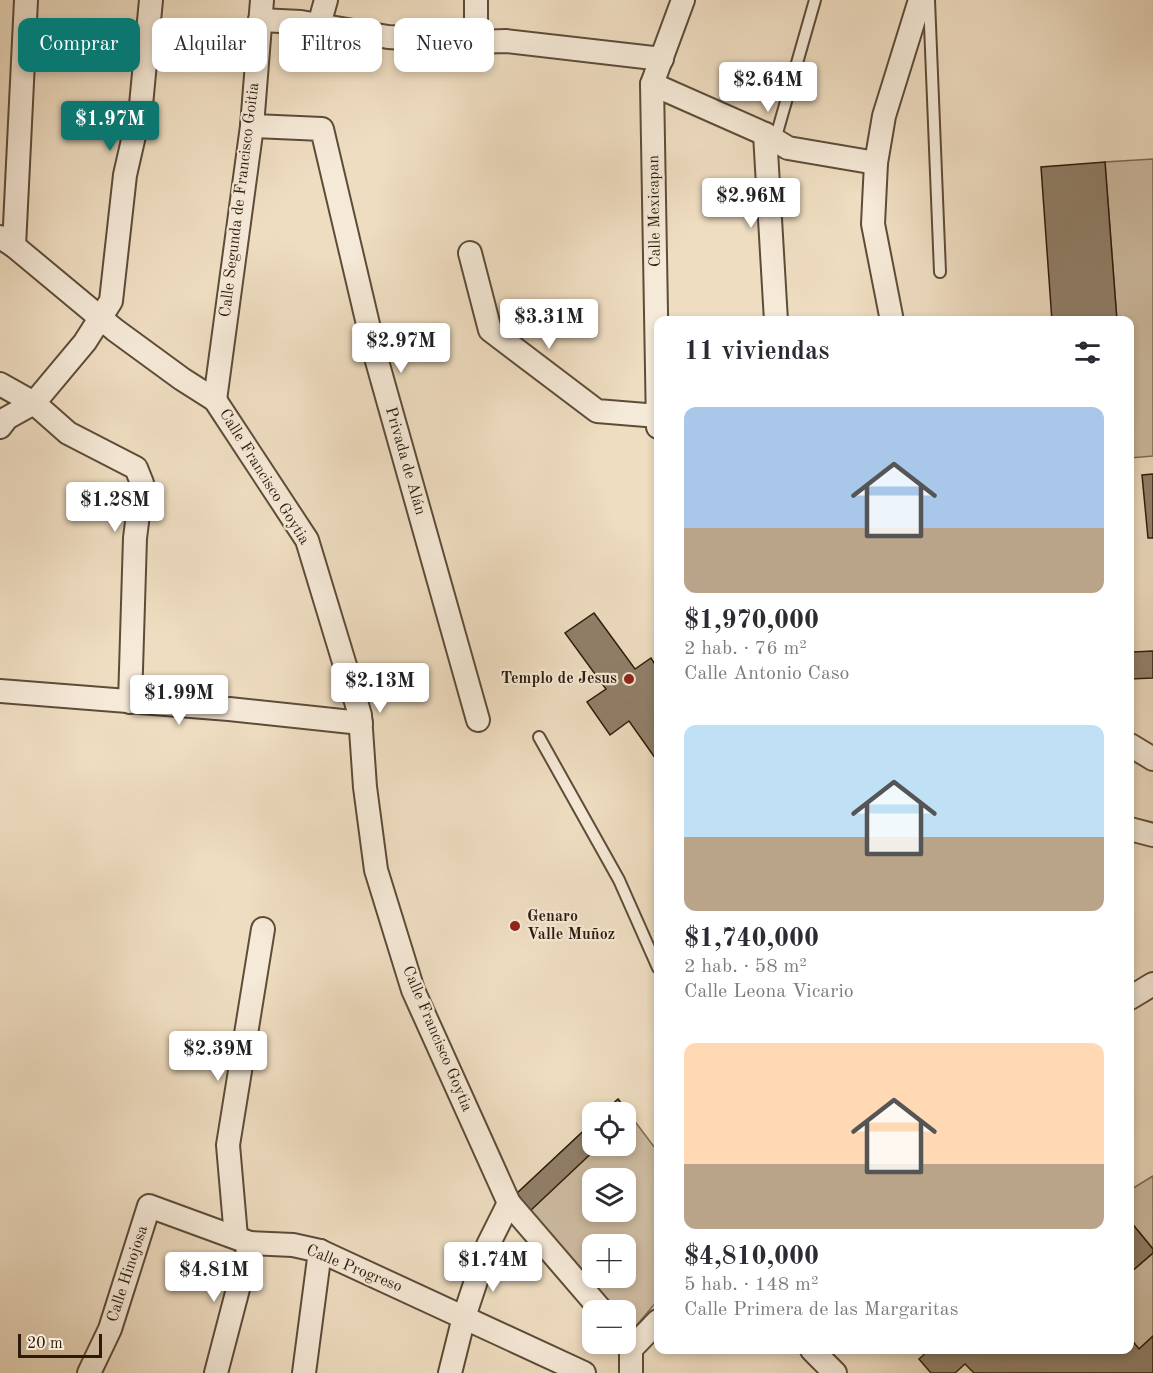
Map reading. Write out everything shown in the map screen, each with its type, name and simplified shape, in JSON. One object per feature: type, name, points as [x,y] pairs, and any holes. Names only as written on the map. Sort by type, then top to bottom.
[{"type":"street","points":[[7,242],[26,0]]},
{"type":"street","points":[[0,427],[7,418],[34,403],[86,342],[111,301],[125,175],[141,105],[151,0]]},
{"type":"street","points":[[321,18],[326,0]]},
{"type":"street","points":[[476,0],[476,18]]},
{"type":"street","name":"Calle Mexicapan","points":[[657,316],[652,84],[683,0]]},
{"type":"street","points":[[891,316],[873,224],[876,163],[884,116],[920,0]]},
{"type":"street","points":[[261,10],[288,18]]},
{"type":"street","name":"Calle Segunda de Francisco Goitia","points":[[215,400],[252,126],[261,10]]},
{"type":"street","points":[[494,42],[662,59]]},
{"type":"street","points":[[652,84],[770,137],[788,148],[876,163]]},
{"type":"street","name":"Privada de Alán","points":[[252,126],[322,129],[375,354],[478,720]]},
{"type":"street","points":[[770,137],[776,316]]},
{"type":"street","name":"Calle Francisco Goytia","points":[[7,242],[101,316],[115,330],[215,400],[307,540],[360,715],[365,787],[376,870],[413,990],[509,1203],[593,1300]]},
{"type":"street","points":[[470,253],[490,330],[597,411],[654,416]]},
{"type":"street","points":[[0,384],[34,403],[68,433],[136,468],[142,483],[135,538],[130,702]]},
{"type":"street","points":[[0,691],[229,709],[361,723]]},
{"type":"street","points":[[1134,747],[1153,759]]},
{"type":"street","points":[[1134,830],[1153,835]]},
{"type":"street","points":[[216,1373],[243,1240],[228,1145],[263,929]]},
{"type":"street","points":[[1134,996],[1153,984]]},
{"type":"street","points":[[450,1373],[464,1317],[488,1245],[509,1203]]},
{"type":"street","name":"Calle Progreso","points":[[149,1206],[243,1240],[293,1245],[320,1251],[584,1373]]},
{"type":"street","name":"Calle Hinojosa","points":[[89,1373],[110,1329],[149,1206]]},
{"type":"street","points":[[304,1373],[320,1251]]},
{"type":"street","points":[[636,1338],[654,1324]]},
{"type":"street","points":[[629,1354],[631,1373]]},
{"type":"street","points":[[816,1354],[835,1373]]},
{"type":"lane","points":[[770,137],[815,0]]},
{"type":"lane","points":[[929,0],[940,272]]},
{"type":"lane","points":[[540,738],[619,880],[654,959]]},
{"type":"shaded area","points":[[1153,159],[1153,456],[1134,458],[1134,316],[1117,316],[1105,162]]},
{"type":"shaded area","points":[[636,1123],[654,1147],[654,1305],[636,1326],[636,1300],[603,1300],[593,1288],[636,1288],[636,1234],[582,1234],[582,1275],[515,1195],[582,1132],[582,1156],[636,1156]]},
{"type":"shaded area","points":[[1153,1176],[1153,1249],[1134,1226],[1134,1188]]},
{"type":"shaded area","points":[[1153,1253],[1153,1336],[1139,1349],[1134,1343],[1134,1269]]},
{"type":"building","points":[[1105,162],[1117,316],[1052,316],[1041,167]]},
{"type":"building","points":[[1153,474],[1153,538],[1148,538],[1142,475]]},
{"type":"building","name":"Templo de Jesus","points":[[594,613],[635,669],[651,658],[654,663],[654,756],[629,721],[610,735],[587,702],[606,689],[565,633]]},
{"type":"building","points":[[1153,651],[1153,678],[1134,679],[1134,652]]},
{"type":"building","points":[[582,1132],[582,1156],[588,1156],[529,1212],[515,1195]]},
{"type":"building","points":[[1134,1226],[1153,1249],[1153,1253],[1134,1269]]},
{"type":"building","points":[[1153,1336],[1153,1373],[974,1373],[965,1364],[955,1373],[931,1373],[919,1359],[925,1354],[1134,1354],[1134,1343],[1139,1349]]},
{"type":"place","name":"Templo de Jesus","points":[[629,679]]},
{"type":"place","name":"Genaro Valle Muñoz","points":[[515,926]]}]
